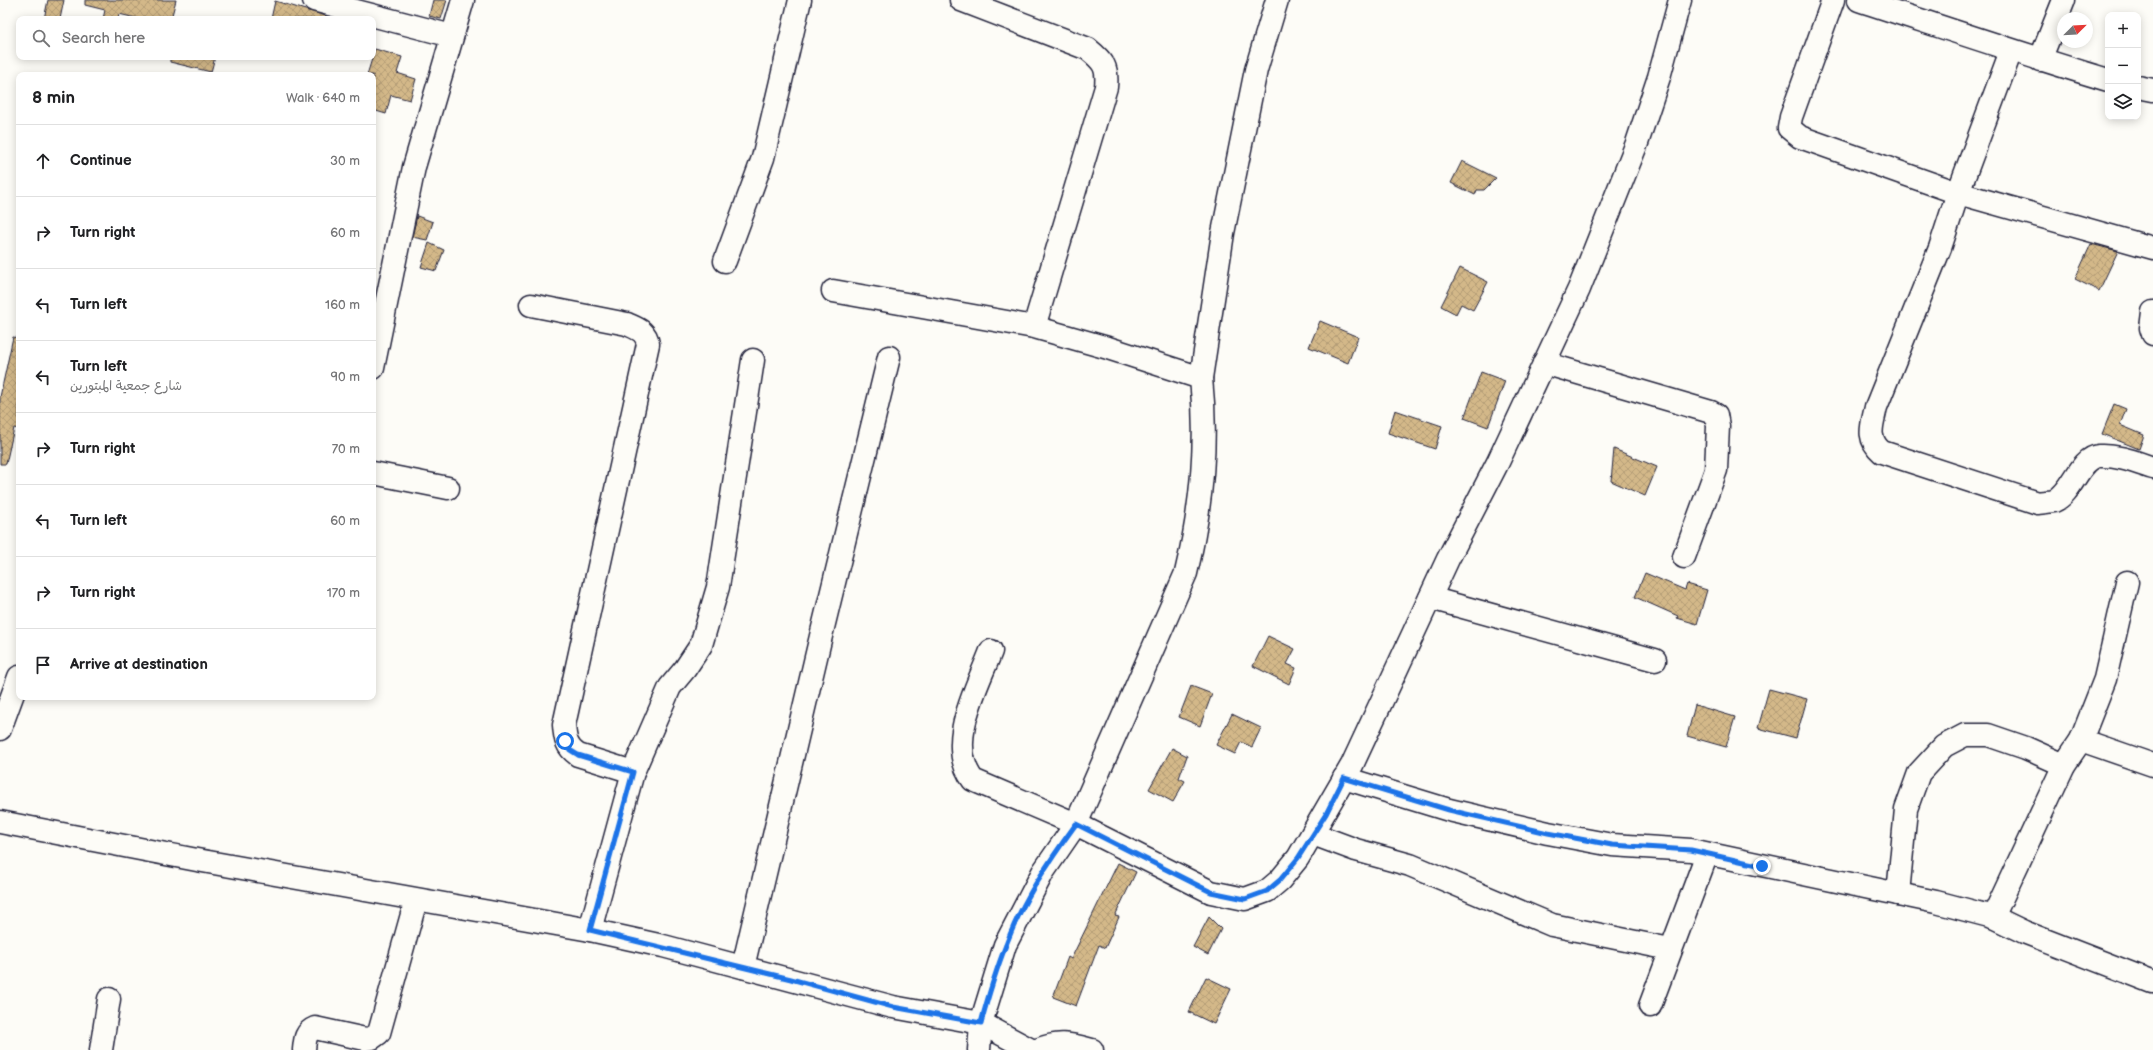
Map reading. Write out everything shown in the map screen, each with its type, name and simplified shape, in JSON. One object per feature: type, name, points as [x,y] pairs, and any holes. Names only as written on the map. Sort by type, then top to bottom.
[{"type":"street","points":[[314,0],[375,16]]},
{"type":"street","points":[[376,339],[380,301],[414,167],[464,0]]},
{"type":"street","points":[[725,261],[763,158],[800,0]]},
{"type":"street","points":[[960,0],[1088,49],[1103,61],[1107,75],[1101,103],[1034,326]]},
{"type":"street","points":[[978,1050],[981,1023],[993,982],[1014,926],[1050,861],[1076,824],[1186,573],[1194,537],[1201,472],[1205,414],[1201,378],[1223,233],[1256,70],[1277,0]]},
{"type":"street","points":[[991,651],[962,730],[961,757],[966,770],[973,780],[1076,824],[1211,892],[1245,899],[1267,891],[1280,880],[1298,858],[1352,766],[1448,559],[1498,462],[1579,289],[1637,143],[1659,77],[1680,0]]},
{"type":"street","points":[[1833,0],[1791,117],[1790,128],[1800,138],[1958,193],[2153,248]]},
{"type":"street","points":[[1859,0],[1962,33],[2011,51],[2105,79]]},
{"type":"street","points":[[2040,60],[2064,0]]},
{"type":"street","points":[[376,16],[452,36]]},
{"type":"street","points":[[2011,51],[1958,193],[1940,248],[1876,407],[1871,429],[1874,446],[1882,452],[2038,503],[2053,501],[2060,497],[2066,492],[2084,465],[2097,456],[2119,457],[2153,468]]},
{"type":"street","points":[[2141,88],[2153,90]]},
{"type":"street","points":[[833,291],[1034,326],[1201,378]]},
{"type":"street","points":[[531,305],[626,324],[642,330],[647,338],[648,344],[564,725],[565,741],[570,750],[578,755],[633,772]]},
{"type":"street","points":[[2153,312],[2151,328],[2153,334]]},
{"type":"street","points":[[743,967],[889,357]]},
{"type":"street","points":[[590,930],[633,772],[670,687],[685,669],[701,645],[718,588],[753,360]]},
{"type":"street","points":[[1544,363],[1704,410],[1716,415],[1718,426],[1716,470],[1684,557]]},
{"type":"street","points":[[376,474],[448,488]]},
{"type":"street","points":[[1993,917],[2064,765],[2081,740],[2105,679],[2127,582]]},
{"type":"street","points":[[1430,598],[1655,660]]},
{"type":"street","points":[[0,729],[16,685]]},
{"type":"street","points":[[1898,894],[1906,809],[1919,772],[1944,746],[1965,735],[1988,735],[2026,748],[2064,765]]},
{"type":"street","points":[[2081,740],[2153,765]]},
{"type":"street","points":[[1344,778],[1449,810],[1548,833],[1612,845],[1691,850],[1898,894],[1993,917],[2024,932],[2153,982]]},
{"type":"street","points":[[0,822],[86,840],[590,930],[743,967],[893,1007],[981,1023],[1031,1050]]},
{"type":"street","points":[[1313,834],[1356,850],[1410,865],[1552,925],[1670,949]]},
{"type":"street","points":[[1650,1006],[1670,949],[1707,854]]},
{"type":"street","points":[[304,1050],[306,1036],[315,1028],[365,1039],[372,1038],[379,1033],[416,900]]},
{"type":"street","points":[[101,1050],[109,999]]},
{"type":"street","points":[[1037,1050],[1050,1044],[1066,1043],[1092,1050]]},
{"type":"building","points":[[48,0],[64,0],[61,16],[45,16]]},
{"type":"building","points":[[85,0],[176,0],[172,16],[127,16],[119,14],[119,16],[104,16],[105,10],[85,5]]},
{"type":"building","points":[[433,0],[447,0],[441,19],[429,16]]},
{"type":"building","points":[[275,1],[326,16],[272,16]]},
{"type":"building","points":[[376,49],[402,57],[397,73],[416,79],[410,100],[391,95],[386,114],[376,111],[376,72],[368,72],[372,60],[376,60]]},
{"type":"building","points":[[170,60],[214,60],[211,72],[170,62]]},
{"type":"building","points":[[1462,161],[1496,178],[1484,190],[1477,190],[1475,195],[1451,183]]},
{"type":"building","points":[[417,216],[433,222],[427,240],[412,237]]},
{"type":"building","points":[[429,243],[444,250],[436,271],[421,267]]},
{"type":"building","points":[[2091,244],[2118,251],[2099,291],[2075,279]]},
{"type":"building","points":[[1460,268],[1488,282],[1473,310],[1461,304],[1456,314],[1441,306]]},
{"type":"building","points":[[1320,321],[1358,337],[1348,363],[1309,347]]},
{"type":"building","points":[[13,337],[16,338],[16,428],[14,428],[6,464],[0,464],[0,397]]},
{"type":"building","points":[[1481,372],[1505,381],[1488,427],[1464,418]]},
{"type":"building","points":[[2114,404],[2126,409],[2120,425],[2144,435],[2139,449],[2102,434]]},
{"type":"building","points":[[1395,410],[1442,426],[1435,449],[1388,433]]},
{"type":"building","points":[[1614,449],[1657,467],[1645,496],[1611,481]]},
{"type":"building","points":[[1645,573],[1685,590],[1687,584],[1707,590],[1697,624],[1677,618],[1678,616],[1635,597]]},
{"type":"building","points":[[1268,636],[1295,649],[1287,664],[1296,668],[1289,684],[1253,666]]},
{"type":"building","points":[[1191,686],[1212,694],[1200,726],[1179,717]]},
{"type":"building","points":[[1769,689],[1807,699],[1796,738],[1758,728]]},
{"type":"building","points":[[1695,705],[1735,717],[1726,747],[1687,736]]},
{"type":"building","points":[[1232,714],[1261,728],[1252,747],[1241,742],[1235,754],[1216,745]]},
{"type":"building","points":[[1172,748],[1187,756],[1179,778],[1185,781],[1173,802],[1149,789]]},
{"type":"building","points":[[1118,863],[1136,872],[1115,916],[1119,917],[1105,948],[1099,945],[1076,1006],[1053,997],[1068,957],[1071,959]]},
{"type":"building","points":[[1209,917],[1221,929],[1208,955],[1193,947]]},
{"type":"building","points":[[1206,977],[1231,989],[1214,1024],[1189,1012]]},
{"type":"route","points":[[565,741],[570,750],[578,755],[633,772],[590,930],[662,946],[893,1007],[981,1023],[1006,945],[1024,905],[1050,861],[1076,824],[1211,892],[1245,899],[1267,891],[1280,880],[1298,858],[1326,814],[1344,778],[1449,810],[1548,833],[1612,845],[1691,850],[1762,866]]}]
